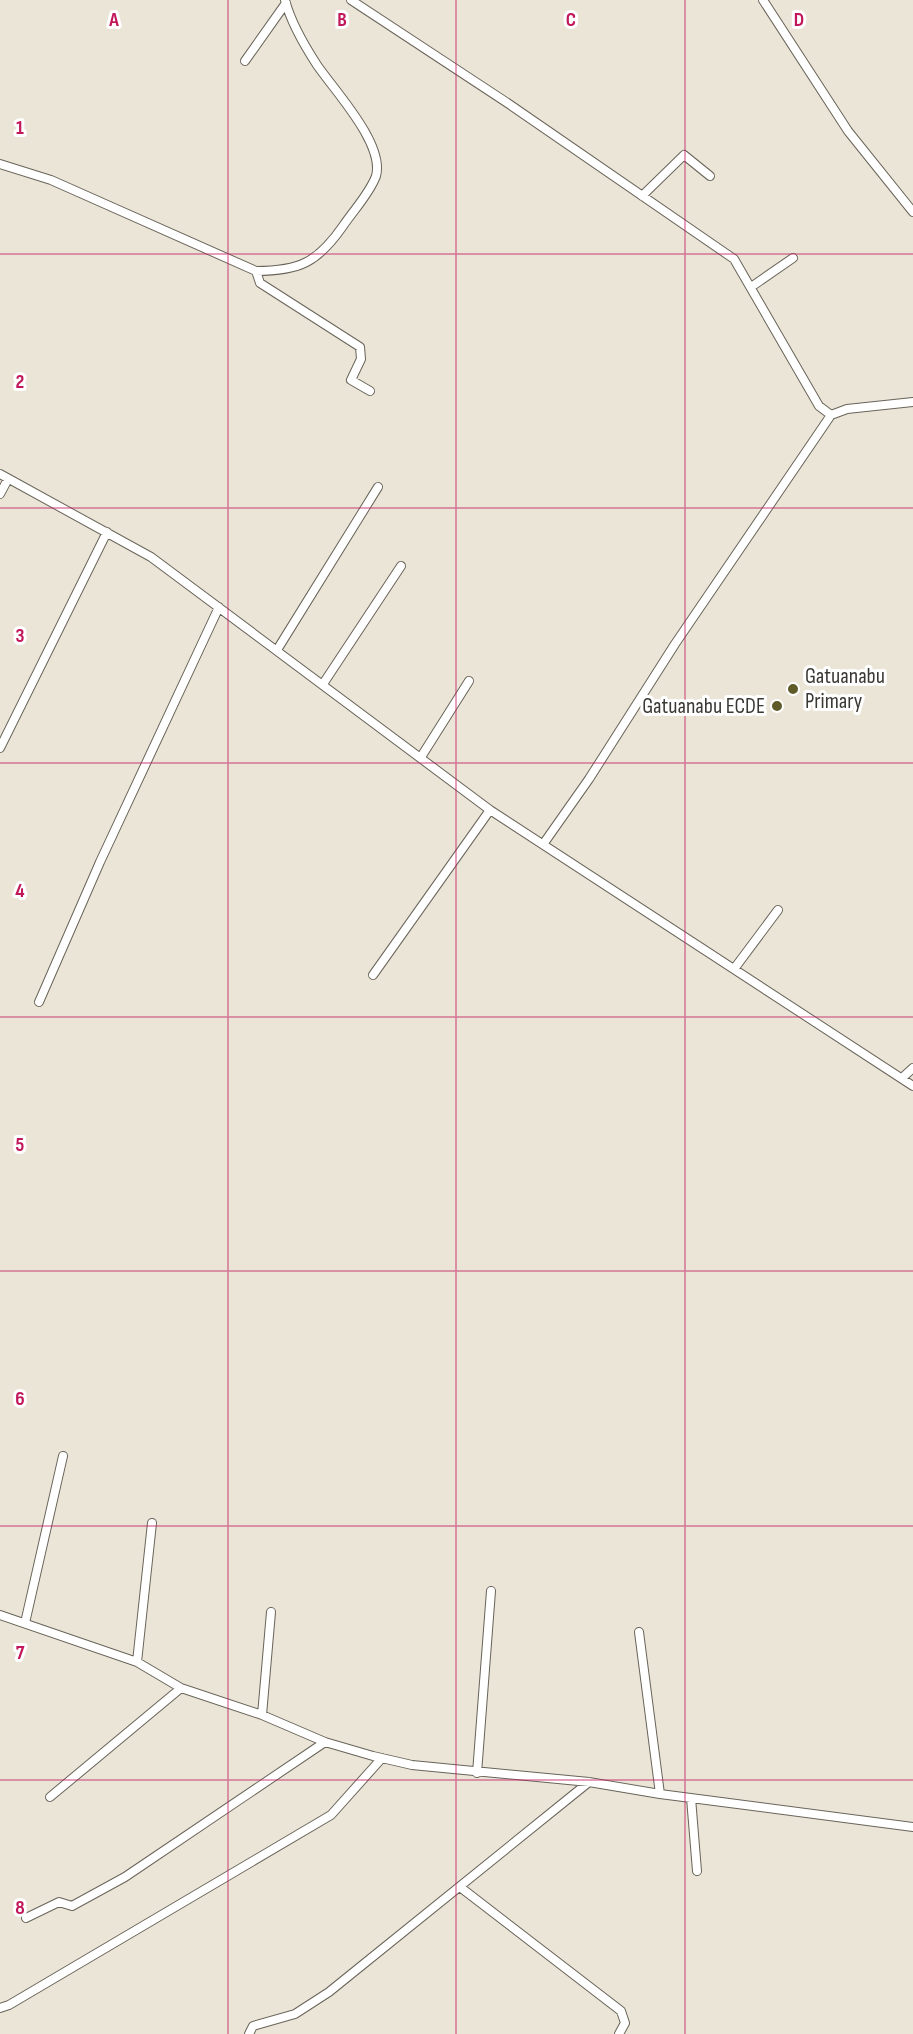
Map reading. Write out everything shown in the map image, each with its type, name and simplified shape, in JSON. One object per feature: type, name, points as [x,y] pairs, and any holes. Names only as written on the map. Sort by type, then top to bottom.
[{"type":"street","points":[[351,0],[734,259],[819,406],[831,415]]},
{"type":"street","points":[[763,0],[848,131],[913,212]]},
{"type":"street","points":[[245,61],[286,1]]},
{"type":"street","points":[[0,165],[51,180],[256,271],[293,269],[317,257],[330,246],[375,176],[377,164],[355,115],[307,48],[286,1]]},
{"type":"street","points":[[642,196],[684,154],[710,176]]},
{"type":"street","points":[[751,286],[793,258]]},
{"type":"street","points":[[256,271],[260,284],[360,347],[361,359],[351,380],[370,392]]},
{"type":"street","points":[[544,843],[590,779],[675,644],[831,415],[847,409],[913,402]]},
{"type":"street","points":[[0,494],[4,476],[151,557],[490,810],[544,843],[913,1086]]},
{"type":"street","points":[[277,650],[378,487]]},
{"type":"street","points":[[0,748],[107,532]]},
{"type":"street","points":[[323,684],[401,566]]},
{"type":"street","points":[[39,1002],[100,862],[219,607]]},
{"type":"street","points":[[421,757],[468,681]]},
{"type":"street","points":[[373,975],[490,810]]},
{"type":"street","points":[[734,969],[778,910]]},
{"type":"street","points":[[902,1078],[913,1068]]},
{"type":"street","points":[[25,1623],[63,1456]]},
{"type":"street","points":[[136,1662],[152,1523]]},
{"type":"street","points":[[477,1773],[491,1591]]},
{"type":"street","points":[[262,1715],[271,1612]]},
{"type":"street","points":[[0,1615],[136,1662],[182,1688],[262,1715],[325,1742],[412,1765],[589,1782],[660,1794],[913,1827]]},
{"type":"street","points":[[639,1632],[660,1794]]},
{"type":"street","points":[[50,1797],[182,1688]]},
{"type":"street","points":[[26,1918],[59,1902],[72,1906],[125,1877],[325,1742]]},
{"type":"street","points":[[0,2008],[20,1999],[331,1815],[382,1758]]},
{"type":"street","points":[[249,2034],[253,2026],[295,2014],[329,1992],[589,1782]]},
{"type":"street","points":[[691,1798],[697,1871]]},
{"type":"street","points":[[460,1887],[621,2011],[625,2023],[619,2034]]},
{"type":"place","name":"Gatuanabu Primary","points":[[793,689]]},
{"type":"place","name":"Gatuanabu ECDE","points":[[777,706]]}]
